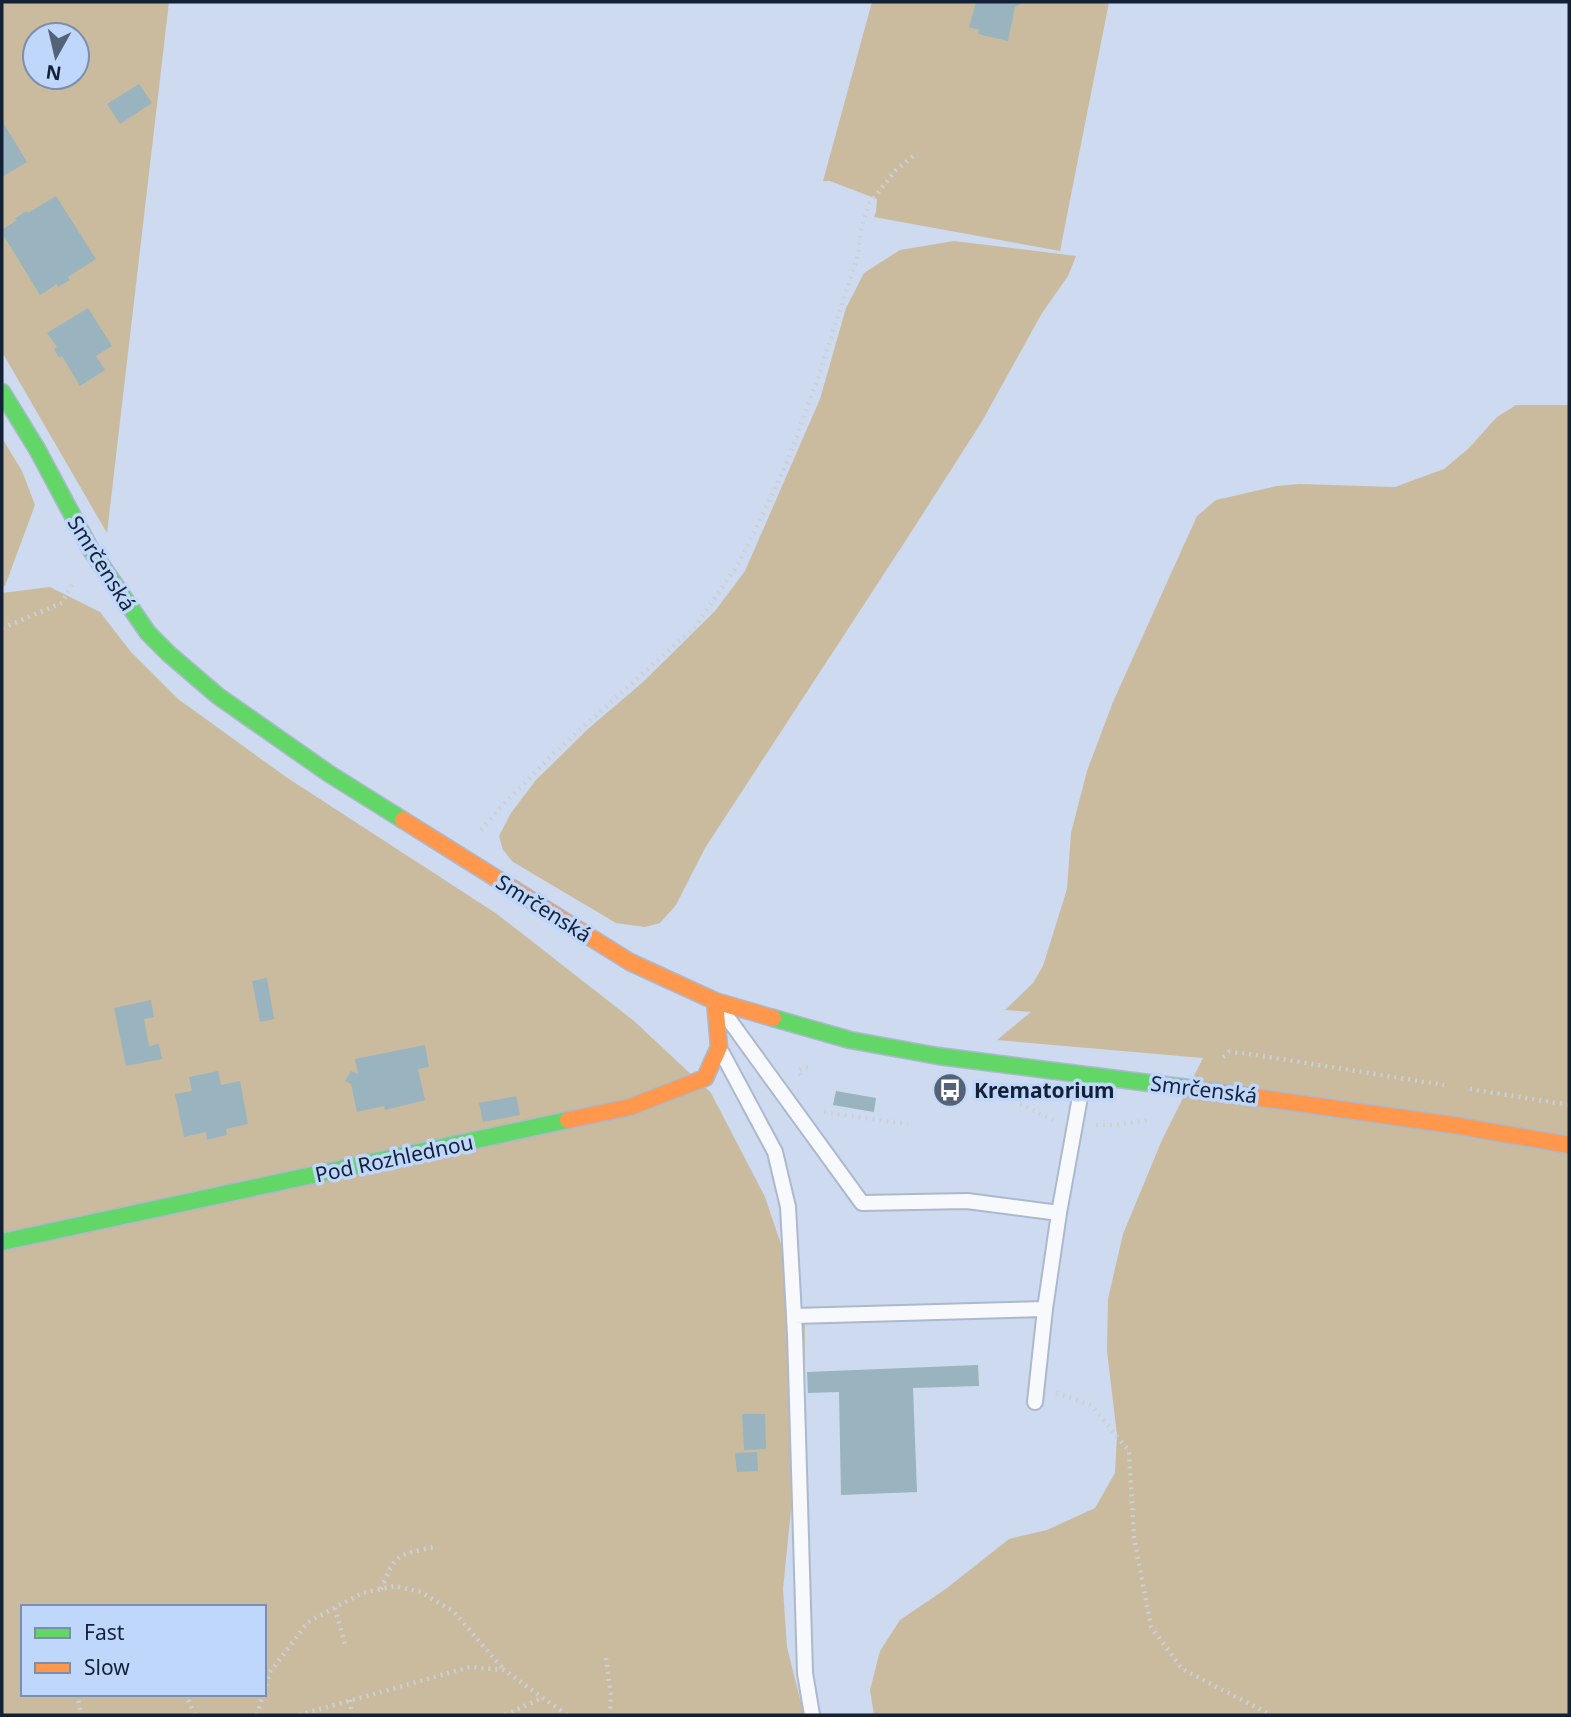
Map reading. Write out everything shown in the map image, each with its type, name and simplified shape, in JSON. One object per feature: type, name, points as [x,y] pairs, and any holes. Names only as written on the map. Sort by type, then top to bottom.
[{"type":"street","name":"Smrčenská","points":[[2,392],[37,449],[91,550],[148,633],[169,654],[218,696],[328,772],[630,962],[715,1001],[849,1040],[938,1056],[1275,1099],[1569,1145]]},
{"type":"street","points":[[715,1001],[719,1047]]},
{"type":"street","name":"Pod Rozhlednou","points":[[2,1242],[630,1107],[705,1078],[719,1047]]},
{"type":"lane","points":[[715,1001],[862,1203],[967,1201],[1059,1213]]},
{"type":"lane","points":[[719,1047],[775,1152],[788,1207],[805,1673],[812,1715]]},
{"type":"lane","points":[[1035,1402],[1059,1213],[1084,1074]]},
{"type":"lane","points":[[794,1316],[1045,1309]]},
{"type":"path","points":[[461,856],[497,811],[553,754],[696,626],[726,583],[787,462],[858,256],[861,229],[870,203],[896,170],[917,153]]},
{"type":"path","points":[[2,628],[62,603],[91,550]]},
{"type":"path","points":[[805,1082],[798,1071],[805,1067],[818,1069]]},
{"type":"path","points":[[1015,1102],[1049,1119],[1089,1125],[1153,1120]]},
{"type":"path","points":[[818,1103],[825,1113],[908,1124]]},
{"type":"path","points":[[1037,1385],[1091,1405],[1129,1451],[1134,1538],[1151,1628],[1182,1669],[1270,1715]]},
{"type":"path","points":[[381,1589],[390,1567],[402,1554],[434,1547]]},
{"type":"path","points":[[266,1686],[270,1672],[308,1622],[362,1593],[395,1586],[421,1592],[454,1612],[504,1670],[567,1715]]},
{"type":"path","points":[[334,1608],[346,1648]]},
{"type":"path","points":[[606,1658],[611,1696],[610,1715]]},
{"type":"path","points":[[299,1715],[470,1667],[504,1670]]},
{"type":"path","points":[[77,1696],[81,1715]]},
{"type":"path","points":[[186,1696],[195,1715]]},
{"type":"path","points":[[257,1715],[263,1696]]},
{"type":"path","points":[[505,1715],[542,1698]]},
{"type":"path","points":[[350,1700],[352,1715]]},
{"type":"shaded area","points":[[2,2],[169,2],[107,533],[2,352]]},
{"type":"shaded area","points":[[872,2],[1109,2],[1060,251],[874,217],[877,199],[830,181],[823,181]]},
{"type":"shaded area","points":[[954,241],[1076,256],[1068,276],[1042,313],[981,423],[705,848],[676,905],[660,923],[645,927],[616,923],[513,862],[503,850],[499,836],[511,813],[536,780],[588,729],[643,682],[715,611],[745,571],[820,399],[846,308],[864,273],[900,250]]},
{"type":"shaded area","points":[[1516,405],[1569,405],[1569,1715],[874,1715],[870,1690],[880,1651],[900,1620],[947,1588],[1009,1539],[1047,1530],[1095,1508],[1115,1473],[1117,1435],[1107,1351],[1108,1299],[1123,1234],[1162,1140],[1203,1058],[997,1040],[1031,1012],[1005,1010],[1033,983],[1043,966],[1067,889],[1071,833],[1087,771],[1113,702],[1197,516],[1216,500],[1277,486],[1299,484],[1395,487],[1444,469],[1468,449],[1497,417]]},
{"type":"shaded area","points":[[2,438],[22,471],[35,505],[5,586],[2,586]]},
{"type":"shaded area","points":[[50,587],[100,612],[131,652],[178,699],[286,777],[497,914],[634,1021],[711,1093],[765,1197],[805,1323],[804,1408],[783,1589],[787,1647],[804,1715],[2,1715],[2,593]]},
{"type":"building","points":[[976,2],[1024,2],[1015,7],[1008,41],[978,34],[979,30],[969,27]]},
{"type":"building","points":[[139,84],[152,103],[120,124],[107,104]]},
{"type":"building","points":[[2,121],[27,162],[2,177]]},
{"type":"building","points":[[56,196],[96,259],[68,277],[70,280],[58,287],[57,284],[40,295],[2,230],[17,220],[15,218]]},
{"type":"building","points":[[88,308],[112,346],[96,356],[105,370],[80,386],[62,356],[59,358],[54,349],[57,347],[47,333]]},
{"type":"building","points":[[267,978],[274,1019],[260,1022],[252,981]]},
{"type":"building","points":[[151,1000],[154,1017],[144,1019],[149,1046],[159,1044],[162,1059],[126,1066],[114,1008]]},
{"type":"building","points":[[425,1045],[429,1067],[418,1069],[425,1100],[385,1110],[384,1106],[357,1112],[351,1084],[345,1081],[351,1071],[358,1074],[355,1059]]},
{"type":"building","points":[[218,1071],[221,1085],[240,1081],[248,1124],[226,1129],[227,1135],[207,1140],[206,1132],[184,1137],[175,1094],[192,1091],[189,1077]]},
{"type":"building","points":[[836,1091],[876,1098],[874,1112],[833,1105]]},
{"type":"building","points":[[516,1096],[520,1115],[483,1122],[479,1103]]},
{"type":"building","points":[[978,1365],[979,1386],[913,1388],[917,1492],[841,1495],[839,1392],[808,1393],[807,1372]]},
{"type":"building","points":[[742,1414],[765,1414],[766,1449],[744,1450]]},
{"type":"building","points":[[757,1452],[758,1471],[737,1472],[735,1453]]},
{"type":"traffic: fast","points":[[2,392],[37,449],[91,550],[148,633],[218,696],[328,773],[403,820]]},
{"type":"traffic: fast","points":[[773,1018],[850,1040],[938,1056],[1204,1090]]},
{"type":"traffic: fast","points":[[2,1242],[568,1120]]},
{"type":"traffic: slow","points":[[403,820],[630,962],[715,1001],[773,1018]]},
{"type":"traffic: slow","points":[[568,1120],[630,1107],[705,1078],[719,1047],[715,1001]]},
{"type":"traffic: slow","points":[[1204,1090],[1453,1125],[1569,1145]]},
{"type":"place","name":"Krematorium","points":[[950,1090]]}]
